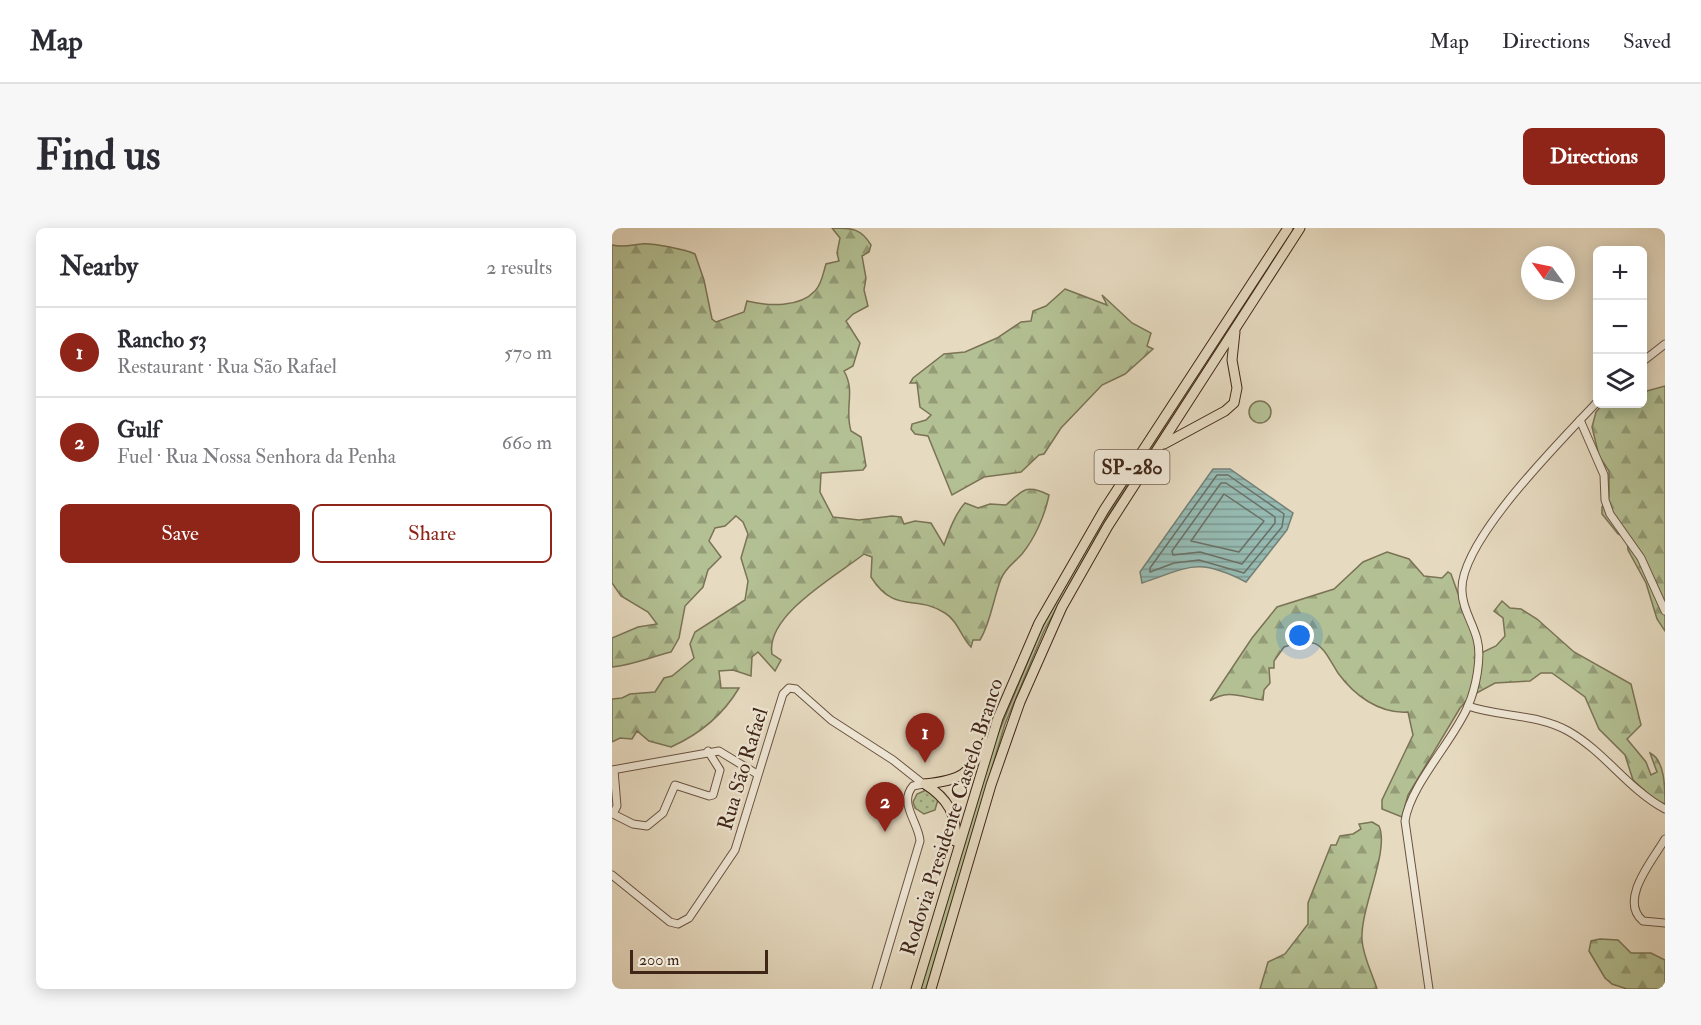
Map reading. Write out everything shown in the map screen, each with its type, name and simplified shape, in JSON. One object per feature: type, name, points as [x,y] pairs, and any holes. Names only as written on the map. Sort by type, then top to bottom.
[{"type":"highway","name":"Rodovia Presidente Castelo Branco","points":[[916,989],[998,718],[1040,623],[1077,555],[1288,228]]},
{"type":"highway","name":"Rodovia Presidente Castelo Branco","points":[[931,989],[991,785],[1033,671],[1062,607],[1090,556],[1300,228]]},
{"type":"highway","points":[[1160,447],[1225,411],[1234,403],[1237,388],[1232,360],[1236,328]]},
{"type":"highway","points":[[923,784],[958,779],[968,771],[998,718]]},
{"type":"highway","points":[[923,784],[945,799],[953,813],[956,833],[950,873]]},
{"type":"street","points":[[1647,358],[1665,344]]},
{"type":"street","points":[[1429,989],[1407,842],[1407,811],[1468,706],[1479,649],[1462,593],[1462,577],[1467,562],[1508,502],[1593,406]]},
{"type":"street","points":[[1580,420],[1604,475],[1605,500],[1610,514],[1641,558],[1665,611]]},
{"type":"street","name":"Rua São Rafael","points":[[612,875],[670,921],[684,922],[731,858],[783,694],[792,687],[831,720],[893,760],[923,784]]},
{"type":"street","points":[[1468,706],[1565,729],[1602,754],[1638,792],[1665,809]]},
{"type":"street","points":[[708,752],[720,770],[712,796],[675,785],[663,813],[647,826],[633,824],[613,815],[617,806],[613,770],[708,752],[726,753],[757,774]]},
{"type":"street","points":[[876,989],[920,842],[916,822],[908,808],[907,797],[913,786],[923,784]]},
{"type":"street","points":[[1665,839],[1638,885],[1634,904],[1635,911],[1644,921],[1665,923]]},
{"type":"green space","points":[[832,228],[855,230],[863,235],[871,245],[869,252],[862,256],[866,278],[864,290],[868,306],[853,314],[846,321],[860,343],[853,366],[844,371],[850,393],[849,423],[851,431],[861,437],[866,466],[863,470],[821,473],[820,492],[833,517],[859,520],[892,516],[901,517],[904,524],[915,521],[931,523],[944,545],[955,517],[965,503],[978,508],[990,504],[1006,505],[1025,490],[1030,489],[1049,495],[1039,526],[1027,548],[1003,575],[984,633],[980,640],[973,640],[971,647],[953,620],[945,613],[925,605],[897,600],[880,589],[871,577],[872,557],[864,554],[806,597],[780,625],[773,639],[772,654],[781,660],[775,671],[758,652],[752,657],[751,676],[733,670],[719,671],[721,688],[739,688],[726,707],[701,730],[671,747],[649,741],[637,731],[632,739],[620,738],[612,742],[612,699],[630,694],[655,692],[664,678],[672,676],[694,658],[690,644],[695,632],[745,600],[748,581],[741,558],[748,534],[743,522],[736,516],[725,526],[715,528],[709,541],[721,557],[708,570],[703,587],[685,606],[679,638],[671,652],[612,667],[612,638],[638,627],[657,624],[648,612],[621,596],[612,583],[612,245],[652,244],[695,254],[704,280],[712,319],[716,322],[744,312],[747,301],[783,304],[808,297],[819,285],[826,264],[839,261],[837,253],[840,238]]},
{"type":"green space","points":[[1292,228],[1296,228],[1109,514],[1044,631],[1005,724],[926,989],[919,989],[988,758],[1041,630],[1089,541]]},
{"type":"green space","points":[[1065,289],[1107,305],[1102,295],[1132,323],[1151,333],[1147,346],[1153,349],[1125,374],[1102,385],[1061,428],[1044,454],[1039,455],[1021,472],[984,477],[952,495],[928,436],[915,434],[911,429],[912,424],[926,420],[931,415],[920,407],[917,383],[910,383],[913,378],[944,354],[965,352],[997,338],[1021,322],[1031,321],[1033,311],[1046,306]]},
{"type":"green space","points":[[1665,386],[1665,631],[1657,619],[1646,583],[1628,550],[1627,538],[1618,534],[1602,514],[1602,507],[1609,497],[1609,471],[1599,456],[1592,427],[1600,408],[1647,408],[1647,391]]},
{"type":"green space","points":[[1260,401],[1268,404],[1271,412],[1268,420],[1260,423],[1252,420],[1249,412],[1252,404]]},
{"type":"green space","points":[[1387,552],[1409,559],[1424,576],[1442,578],[1448,572],[1451,574],[1481,658],[1483,652],[1496,646],[1505,636],[1503,618],[1494,611],[1502,601],[1510,608],[1521,609],[1537,619],[1574,652],[1631,684],[1641,725],[1627,739],[1646,762],[1651,775],[1657,772],[1650,753],[1659,762],[1663,775],[1665,804],[1655,800],[1633,780],[1625,755],[1599,729],[1585,697],[1552,673],[1541,673],[1530,681],[1495,683],[1471,696],[1460,708],[1408,795],[1402,817],[1382,809],[1382,800],[1413,735],[1408,712],[1387,710],[1368,702],[1344,681],[1319,646],[1306,642],[1284,647],[1274,661],[1274,668],[1269,668],[1270,683],[1264,690],[1263,700],[1230,694],[1210,701],[1252,638],[1277,607],[1334,589],[1363,562]]},
{"type":"green space","points":[[926,790],[939,796],[935,810],[924,814],[915,808],[913,802],[917,794]]},
{"type":"green space","points":[[1372,822],[1379,826],[1381,850],[1365,912],[1362,940],[1377,989],[1260,989],[1268,962],[1285,954],[1308,924],[1308,903],[1331,845],[1336,845],[1340,836],[1353,834],[1361,829],[1359,824]]},
{"type":"green space","points":[[1618,940],[1631,953],[1651,953],[1665,960],[1665,989],[1627,989],[1612,984],[1605,978],[1589,951],[1591,941]]},
{"type":"water","points":[[1213,469],[1230,469],[1293,513],[1287,530],[1246,582],[1216,569],[1194,567],[1142,583],[1140,572]]},
{"type":"place","name":"Rancho 53","points":[[925,763]]},
{"type":"place","name":"Gulf","points":[[885,832]]}]
